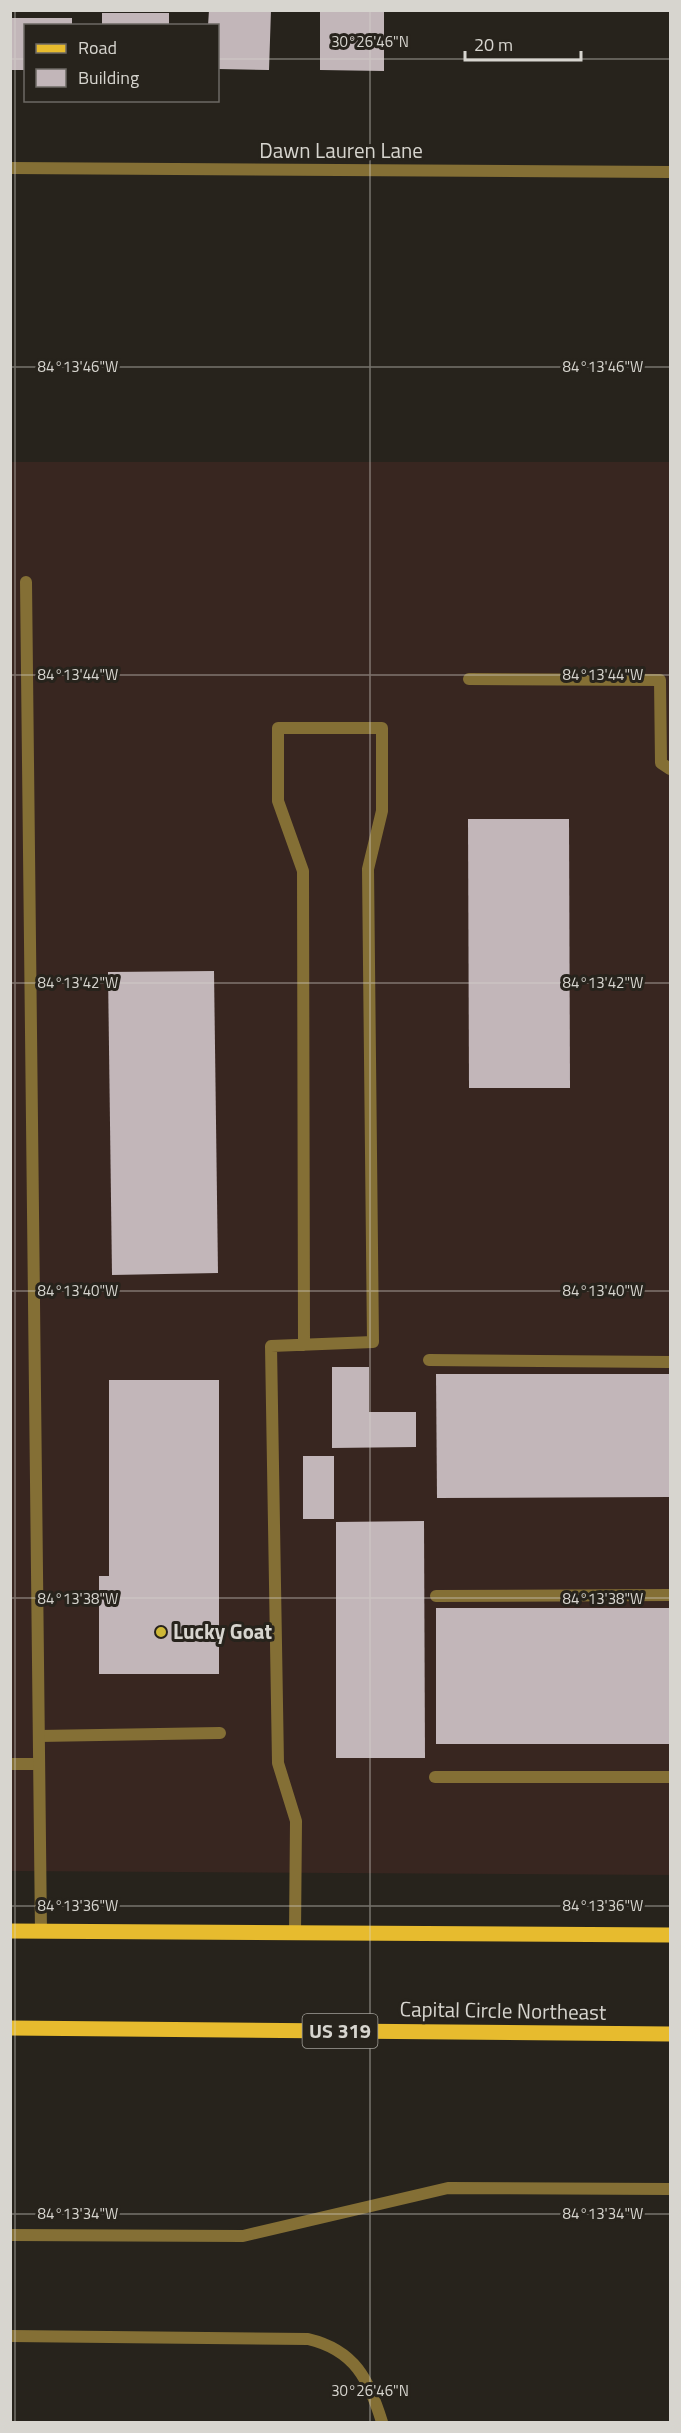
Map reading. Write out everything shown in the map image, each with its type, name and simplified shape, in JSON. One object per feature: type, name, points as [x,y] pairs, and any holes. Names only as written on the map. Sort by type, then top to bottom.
[{"type":"main road","points":[[10,1931],[670,1935]]},
{"type":"main road","name":"Capital Circle Northeast","points":[[10,2028],[670,2034]]},
{"type":"street","name":"Dawn Lauren Lane","points":[[10,168],[670,172]]},
{"type":"street","points":[[26,582],[41,1932]]},
{"type":"street","points":[[469,679],[660,680],[661,763],[670,769]]},
{"type":"street","points":[[296,1933],[296,1821],[278,1763],[271,1346],[304,1345],[373,1342],[368,869],[382,811],[382,728],[278,728],[278,801],[303,871],[304,1345]]},
{"type":"street","points":[[429,1360],[670,1362]]},
{"type":"street","points":[[436,1596],[670,1595]]},
{"type":"street","points":[[39,1737],[220,1733]]},
{"type":"street","points":[[10,1764],[39,1764]]},
{"type":"street","points":[[435,1778],[670,1778]]},
{"type":"street","points":[[10,2235],[243,2236],[448,2188],[670,2189]]},
{"type":"street","points":[[10,2336],[308,2339],[327,2343],[346,2355],[364,2375],[382,2422]]},
{"type":"shaded area","points":[[11,462],[670,462],[670,1875],[11,1871]]},
{"type":"building","points":[[209,10],[271,10],[269,70],[219,69],[219,24],[208,24]]},
{"type":"building","points":[[320,10],[384,10],[384,71],[320,70]]},
{"type":"building","points":[[102,13],[169,13],[169,24],[102,24]]},
{"type":"building","points":[[10,18],[72,18],[72,24],[24,24],[24,70],[10,70]]},
{"type":"building","points":[[468,819],[569,819],[570,1088],[469,1088]]},
{"type":"building","points":[[214,971],[218,1273],[112,1275],[108,972]]},
{"type":"building","points":[[332,1367],[369,1367],[369,1412],[416,1412],[416,1447],[332,1448]]},
{"type":"building","points":[[436,1374],[670,1374],[670,1497],[437,1498]]},
{"type":"building","points":[[109,1380],[219,1380],[219,1674],[99,1674],[99,1576],[109,1576]]},
{"type":"building","points":[[303,1456],[334,1456],[334,1519],[303,1519]]},
{"type":"building","points":[[424,1521],[425,1758],[336,1758],[336,1522]]},
{"type":"building","points":[[436,1608],[670,1608],[670,1744],[436,1744]]},
{"type":"place","name":"Lucky Goat","points":[[161,1632]]}]
